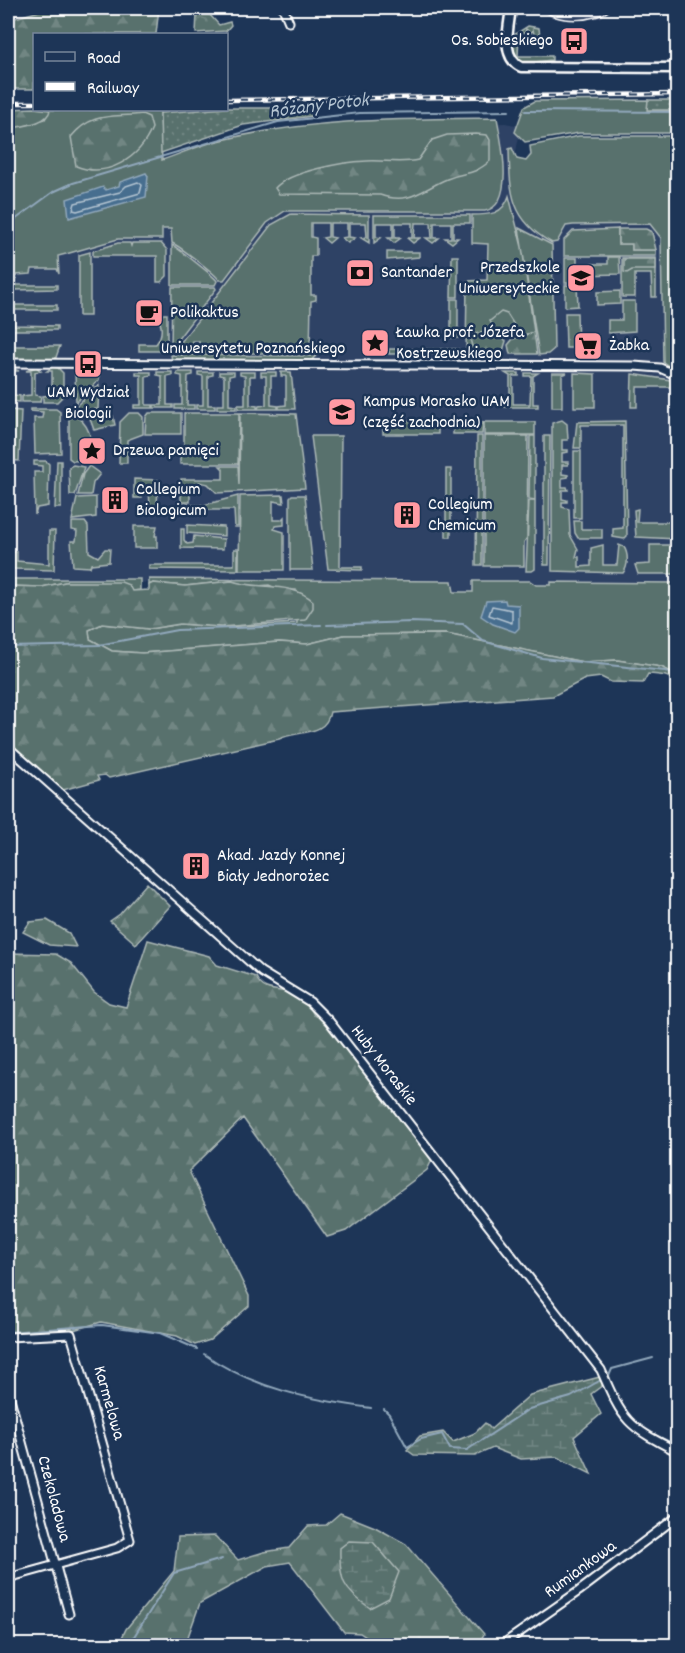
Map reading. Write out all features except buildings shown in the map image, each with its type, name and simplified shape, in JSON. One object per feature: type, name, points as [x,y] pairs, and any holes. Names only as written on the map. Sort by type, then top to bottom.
[{"type":"street","points":[[283,8],[289,22]]},
{"type":"street","points":[[511,8],[508,52],[512,61],[521,67],[678,68]]},
{"type":"street","name":"Uniwersytetu Poznańskiego","points":[[8,363],[634,366],[660,368],[677,376]]},
{"type":"street","name":"Huby Moraskie","points":[[8,747],[261,972],[310,1002],[329,1021],[601,1370],[626,1422],[678,1452]]},
{"type":"street","name":"Karmelowa","points":[[8,1337],[71,1334],[130,1536],[129,1542],[56,1566]]},
{"type":"street","name":"Czekoladowa","points":[[8,1391],[69,1614]]},
{"type":"street","name":"Rumiankowa","points":[[500,1646],[579,1591],[678,1516]]},
{"type":"street","points":[[8,1578],[56,1566]]},
{"type":"shaded area","points":[[539,8],[561,15],[615,8],[600,18],[565,20],[550,17]]},
{"type":"shaded area","name":"Kampus Morasko UAM (część zachodnia)","points":[[505,123],[521,126],[514,162],[525,223],[677,221],[677,653],[292,583],[8,582],[8,242],[366,131]]},
{"type":"green space","points":[[50,8],[159,8],[156,33],[33,33],[33,89],[8,89],[8,20]]},
{"type":"green space","points":[[197,14],[210,15],[219,25],[230,22],[231,25],[226,31],[196,33]]},
{"type":"green space","points":[[528,26],[539,28],[540,36],[535,40],[533,29],[531,33],[526,29],[525,33],[519,33],[518,56],[552,56],[552,60],[525,63],[515,55],[512,44],[514,35]]},
{"type":"green space","points":[[648,100],[648,110],[677,110],[677,133],[579,133],[525,142],[515,132],[524,107],[535,101]]},
{"type":"green space","points":[[648,100],[677,100],[677,110],[647,110]]},
{"type":"green space","points":[[33,108],[33,111],[50,111],[48,115],[39,121],[8,129],[8,109]]},
{"type":"green space","points":[[228,108],[313,108],[312,116],[243,125],[161,153],[160,113],[228,111]]},
{"type":"green space","points":[[49,111],[160,111],[162,160],[211,143],[287,128],[357,121],[497,118],[503,156],[503,185],[501,197],[495,206],[485,211],[285,211],[267,223],[224,280],[219,280],[197,260],[172,243],[171,229],[162,229],[162,239],[118,239],[58,256],[59,274],[57,269],[32,269],[31,274],[16,275],[16,285],[57,285],[57,289],[14,290],[14,305],[57,305],[57,310],[14,310],[14,325],[57,326],[57,330],[14,330],[14,346],[60,346],[55,360],[8,360],[8,129],[45,119]]},
{"type":"green space","points":[[142,114],[149,117],[152,128],[147,139],[131,157],[111,168],[99,170],[76,166],[71,137],[79,129],[95,119]]},
{"type":"green space","points":[[447,135],[487,135],[490,140],[490,161],[473,172],[447,179],[408,197],[279,194],[275,188],[282,182],[305,172],[345,163],[418,160],[432,140]]},
{"type":"green space","points":[[579,136],[677,136],[677,372],[663,362],[661,238],[650,224],[566,226],[557,242],[552,243],[528,225],[515,204],[510,179],[509,149],[512,148],[517,159],[526,161],[531,155],[530,146]]},
{"type":"green space","points":[[509,196],[522,247],[534,332],[513,339],[507,333],[512,330],[496,319],[491,321],[494,330],[478,335],[471,334],[473,350],[482,354],[466,354],[467,281],[487,280],[488,244],[472,243],[472,215],[495,213],[503,207]]},
{"type":"green space","points":[[291,214],[369,215],[369,243],[361,238],[367,237],[366,223],[349,223],[349,237],[355,238],[348,243],[342,238],[347,237],[347,223],[330,223],[330,237],[335,238],[329,243],[323,238],[328,237],[328,223],[311,223],[311,237],[316,238],[316,256],[311,256],[311,295],[316,295],[316,300],[311,301],[310,353],[199,353],[199,341],[193,341],[192,351],[174,351],[271,225]]},
{"type":"green space","points":[[374,215],[470,215],[470,223],[453,223],[453,238],[458,238],[452,243],[445,238],[451,238],[451,223],[434,223],[434,238],[439,238],[433,243],[426,238],[432,238],[431,223],[415,223],[414,238],[420,238],[413,243],[407,238],[412,238],[412,223],[395,223],[395,238],[401,238],[394,243],[388,238],[393,238],[393,223],[376,223],[376,237],[381,238],[374,243]]},
{"type":"green space","points":[[519,228],[552,245],[554,349],[548,354],[539,355]]},
{"type":"green space","points":[[618,229],[618,244],[632,244],[632,250],[656,250],[656,256],[564,256],[564,240],[573,231]]},
{"type":"green space","points":[[618,229],[646,229],[652,232],[656,250],[632,250],[632,244],[618,244]]},
{"type":"green space","points":[[118,243],[130,243],[131,246],[132,243],[161,243],[167,250],[167,276],[161,282],[157,282],[157,256],[93,256],[93,251]]},
{"type":"green space","points":[[172,245],[215,278],[217,281],[215,285],[172,285]]},
{"type":"green space","points":[[90,252],[90,316],[79,316],[79,255]]},
{"type":"green space","points":[[387,252],[419,252],[419,257],[387,260]]},
{"type":"green space","points":[[452,256],[458,256],[458,297],[451,297]]},
{"type":"green space","points":[[608,257],[619,257],[620,274],[580,275],[580,264],[608,264]]},
{"type":"green space","points":[[565,258],[577,258],[577,283],[565,283]]},
{"type":"green space","points":[[622,258],[656,258],[656,297],[652,297],[651,274],[635,274],[635,297],[622,297]]},
{"type":"green space","points":[[624,259],[656,259],[656,270],[624,272]]},
{"type":"green space","points":[[565,285],[577,285],[578,306],[565,307]]},
{"type":"green space","points":[[172,287],[215,287],[216,289],[171,348]]},
{"type":"green space","points":[[620,291],[620,304],[597,305],[597,292]]},
{"type":"green space","points":[[451,299],[458,299],[458,338],[451,338]]},
{"type":"green space","points":[[622,301],[635,301],[635,331],[608,333],[608,320],[622,320]]},
{"type":"green space","points":[[501,312],[507,314],[514,325],[507,333],[495,330],[490,321]]},
{"type":"green space","points":[[565,313],[577,313],[578,348],[566,348]]},
{"type":"green space","points":[[163,314],[167,314],[167,351],[139,351],[139,344],[156,344],[158,341],[161,330],[157,316],[162,317]]},
{"type":"green space","points":[[494,330],[506,341],[502,354],[482,354],[473,350],[469,335]]},
{"type":"green space","points":[[534,332],[537,354],[510,354],[508,345],[513,339]]},
{"type":"green space","points":[[389,349],[458,349],[458,354],[389,354]]},
{"type":"green space","points":[[171,355],[316,356],[310,361],[172,361]]},
{"type":"green space","points":[[8,367],[19,371],[14,371],[14,395],[20,396],[20,402],[8,401]]},
{"type":"green space","points":[[36,367],[41,371],[35,372],[35,395],[41,396],[40,402],[22,402],[22,396],[31,395],[31,371],[26,371]]},
{"type":"green space","points":[[53,367],[63,373],[63,396],[57,402],[43,402],[43,396],[52,395],[52,371],[47,371]]},
{"type":"green space","points":[[75,372],[97,372],[99,374],[99,380],[76,402]]},
{"type":"green space","points":[[136,372],[151,372],[151,375],[146,376],[146,405],[153,405],[153,408],[134,408],[134,405],[141,405],[141,375],[136,375]]},
{"type":"green space","points":[[157,372],[172,372],[172,375],[167,376],[167,405],[173,405],[173,408],[154,408],[154,405],[162,405],[162,376],[157,375]]},
{"type":"green space","points":[[177,372],[193,372],[193,375],[188,376],[187,405],[194,405],[194,409],[175,409],[175,405],[182,405],[182,376],[177,375]]},
{"type":"green space","points":[[198,372],[213,372],[213,375],[208,376],[208,405],[215,405],[215,409],[196,409],[196,405],[203,405],[203,376],[198,375]]},
{"type":"green space","points":[[219,372],[234,372],[234,375],[229,376],[229,405],[236,406],[236,409],[217,409],[217,405],[224,405],[224,376],[219,375]]},
{"type":"green space","points":[[240,372],[255,372],[255,376],[250,376],[250,405],[257,406],[257,409],[238,409],[238,405],[245,405],[245,376],[240,375]]},
{"type":"green space","points":[[261,372],[276,372],[276,376],[271,376],[271,405],[278,406],[278,409],[258,409],[259,406],[266,405],[266,376],[261,376]]},
{"type":"green space","points":[[281,372],[291,372],[295,409],[279,409],[279,406],[286,405],[286,376],[281,376]]},
{"type":"green space","points":[[505,373],[519,373],[519,376],[513,376],[513,404],[530,404],[531,376],[525,376],[525,373],[538,373],[533,376],[533,404],[538,404],[538,407],[505,407],[505,404],[510,404],[510,376]]},
{"type":"green space","points":[[552,373],[567,373],[562,375],[562,407],[552,407]]},
{"type":"green space","points":[[574,373],[595,374],[595,407],[574,407]]},
{"type":"green space","points":[[632,374],[677,381],[677,387],[637,387],[637,407],[631,407]]},
{"type":"green space","points":[[99,385],[98,409],[78,410],[77,405]]},
{"type":"green space","points":[[30,409],[56,409],[60,412],[61,453],[35,454],[34,418],[42,418],[43,412],[30,411]]},
{"type":"green space","points":[[10,410],[21,411],[19,461],[9,460]]},
{"type":"green space","points":[[129,413],[139,413],[143,417],[143,434],[127,440],[127,463],[119,463],[120,422]]},
{"type":"green space","points":[[149,413],[181,413],[181,434],[145,434],[146,417]]},
{"type":"green space","points":[[184,413],[239,413],[238,464],[180,464],[180,455],[184,449]]},
{"type":"green space","points":[[240,413],[296,414],[305,488],[217,493],[208,484],[199,482],[190,490],[190,502],[181,502],[181,479],[223,479],[223,469],[220,466],[238,466],[239,485]]},
{"type":"green space","points":[[74,416],[83,422],[91,438],[91,455],[85,460],[73,461],[69,458],[69,418]]},
{"type":"green space","points":[[89,416],[113,416],[115,425],[94,430]]},
{"type":"green space","points":[[562,420],[567,424],[568,440],[562,440],[562,450],[568,450],[568,452],[562,453],[562,462],[568,462],[568,465],[562,465],[562,474],[568,477],[562,478],[562,487],[567,487],[568,490],[562,490],[562,499],[567,502],[562,502],[562,507],[569,509],[570,535],[578,549],[576,557],[579,557],[579,567],[591,566],[591,548],[603,545],[603,565],[617,565],[619,545],[626,550],[627,557],[623,573],[552,571],[552,423]]},
{"type":"green space","points":[[383,421],[438,422],[438,434],[383,434]]},
{"type":"green space","points":[[625,421],[627,536],[624,539],[613,537],[613,529],[623,528],[623,425],[581,425],[581,448],[574,448],[577,422]]},
{"type":"green space","points":[[453,422],[483,422],[482,434],[453,434]]},
{"type":"green space","points":[[484,422],[535,422],[535,435],[484,435]]},
{"type":"green space","points":[[311,436],[341,436],[340,567],[362,567],[362,570],[328,569]]},
{"type":"green space","points":[[477,436],[482,436],[482,565],[476,565]]},
{"type":"green space","points":[[484,436],[528,436],[527,538],[524,542],[524,566],[484,566]]},
{"type":"green space","points":[[530,436],[535,436],[535,500],[529,499]]},
{"type":"green space","points":[[544,436],[550,436],[549,565],[544,565]]},
{"type":"green space","points":[[574,451],[581,451],[581,518],[574,518]]},
{"type":"green space","points":[[34,461],[46,461],[49,464],[48,506],[37,508],[35,515],[34,472],[42,472],[42,466],[34,465]]},
{"type":"green space","points":[[57,461],[61,461],[61,508],[55,508]]},
{"type":"green space","points":[[73,465],[84,467],[75,495],[70,495],[69,467]]},
{"type":"green space","points":[[89,466],[100,474],[93,483],[91,495],[78,495],[83,474]]},
{"type":"green space","points":[[446,469],[451,469],[451,537],[446,537]]},
{"type":"green space","points":[[134,479],[158,480],[157,510],[150,510],[149,487],[142,487],[142,498],[134,498]]},
{"type":"green space","points":[[283,495],[284,503],[273,501],[273,520],[281,520],[284,517],[284,525],[275,526],[274,529],[284,532],[284,570],[239,570],[240,496]]},
{"type":"green space","points":[[305,495],[313,570],[290,570],[290,497]]},
{"type":"green space","points":[[238,496],[238,527],[235,527],[234,510],[185,510],[185,505],[204,505]]},
{"type":"green space","points":[[96,497],[96,517],[72,520],[77,498]]},
{"type":"green space","points":[[529,501],[535,501],[535,569],[526,571]]},
{"type":"green space","points":[[638,509],[637,522],[677,522],[677,539],[636,537],[634,510]]},
{"type":"green space","points":[[574,521],[581,521],[581,529],[602,529],[602,538],[578,538]]},
{"type":"green space","points":[[72,522],[85,522],[88,526],[89,552],[98,557],[105,549],[110,549],[109,562],[91,564],[90,567],[73,566],[71,541],[76,541],[77,531],[72,530]]},
{"type":"green space","points":[[187,525],[224,527],[224,536],[187,533]]},
{"type":"green space","points":[[134,526],[157,526],[155,536],[157,536],[157,548],[134,548]]},
{"type":"green space","points":[[181,529],[184,529],[184,540],[187,544],[193,543],[194,536],[224,539],[223,549],[181,548]]},
{"type":"green space","points":[[49,531],[55,531],[54,570],[13,569],[13,552],[17,552],[17,561],[49,564]]},
{"type":"green space","points":[[650,545],[677,545],[677,574],[638,574],[635,565],[650,564]]},
{"type":"green space","points":[[234,549],[238,549],[238,570],[149,569],[149,565],[234,565]]},
{"type":"green space","points":[[8,579],[140,579],[140,590],[132,591],[121,583],[65,582],[42,587],[8,586]]},
{"type":"green space","points":[[149,579],[452,581],[454,592],[473,592],[473,581],[530,581],[536,585],[551,585],[551,582],[677,583],[677,675],[661,667],[617,660],[583,662],[446,634],[344,635],[307,644],[279,642],[142,653],[112,651],[90,639],[89,630],[102,624],[149,629],[180,624],[221,627],[297,623],[296,590],[280,590],[269,585],[247,587],[232,581],[185,586],[153,583],[149,585]]},
{"type":"green space","points":[[232,581],[295,591],[313,601],[313,608],[305,620],[221,627],[180,624],[149,629],[102,624],[89,630],[90,639],[112,651],[142,653],[279,642],[307,644],[344,635],[446,634],[583,662],[617,660],[661,667],[677,675],[677,687],[669,677],[662,675],[648,674],[643,683],[611,682],[601,677],[585,679],[553,696],[330,712],[323,726],[310,732],[109,778],[105,775],[97,776],[99,780],[63,790],[8,743],[8,586],[42,587],[65,582],[121,582],[129,585],[132,591],[149,590],[149,585],[153,583],[185,586]]},
{"type":"green space","points":[[147,883],[170,906],[136,944],[110,921],[120,914]]},
{"type":"green space","points":[[47,920],[69,933],[76,947],[49,945],[23,932],[30,922]]},
{"type":"green space","points":[[148,940],[209,956],[217,965],[256,977],[265,987],[297,994],[303,998],[314,1015],[327,1019],[431,1153],[431,1162],[427,1170],[346,1231],[327,1237],[243,1118],[189,1171],[249,1296],[249,1306],[210,1340],[195,1345],[177,1336],[101,1322],[63,1333],[8,1333],[8,953],[56,954],[71,963],[94,992],[109,1003],[126,1007]]},
{"type":"green space","points":[[600,1377],[603,1385],[591,1394],[601,1414],[574,1437],[591,1474],[557,1457],[521,1459],[493,1448],[475,1456],[414,1455],[407,1450],[420,1436],[443,1432],[453,1442],[475,1433],[485,1423],[491,1429],[530,1395]]},
{"type":"green space","points":[[340,1513],[375,1527],[406,1544],[484,1634],[478,1645],[378,1645],[360,1633],[344,1632],[290,1562],[267,1566],[200,1603],[185,1645],[118,1646],[126,1629],[174,1571],[178,1537],[215,1536],[238,1560],[264,1552],[289,1548],[308,1526],[326,1525]]},
{"type":"green space","points":[[349,1541],[373,1542],[399,1572],[389,1598],[370,1608],[354,1596],[344,1583],[340,1568],[340,1548]]},
{"type":"water","points":[[146,173],[148,176],[146,197],[69,218],[67,199],[103,187],[106,190],[119,186],[120,182]]},
{"type":"water","points":[[505,600],[506,604],[519,605],[519,628],[515,632],[493,624],[481,616],[486,601]]},
{"type":"waterway","name":"Różany Potok","points":[[8,225],[53,192],[73,183],[278,122],[360,113],[509,111]]},
{"type":"waterway","name":"Różany Potok","points":[[525,111],[678,112]]},
{"type":"waterway","points":[[327,625],[411,622],[463,624],[483,641],[542,658],[665,671],[678,675]]},
{"type":"waterway","points":[[8,647],[99,645],[177,630],[321,625]]},
{"type":"waterway","points":[[8,1332],[102,1325],[160,1333],[197,1349]]},
{"type":"waterway","points":[[204,1354],[243,1376],[284,1391],[305,1397],[371,1408]]},
{"type":"waterway","points":[[614,1392],[609,1376],[612,1369],[653,1358]]},
{"type":"waterway","points":[[384,1409],[407,1447],[421,1439],[442,1434],[450,1449],[467,1450],[529,1409],[571,1397],[601,1380]]},
{"type":"waterway","points":[[645,1430],[678,1446]]},
{"type":"waterway","points":[[128,1646],[174,1573],[222,1559]]},
{"type":"tram line","points":[[541,8],[556,17],[576,20],[597,17],[612,8]]},
{"type":"tram line","points":[[560,8],[572,10],[584,8]]},
{"type":"railway","points":[[228,100],[678,94]]},
{"type":"railway","points":[[8,103],[33,103]]},
{"type":"place","name":"Os. Sobieskiego","points":[[574,41]]},
{"type":"place","name":"Santander","points":[[360,273]]},
{"type":"place","name":"Przedszkole Uniwersyteckie","points":[[581,278]]},
{"type":"place","name":"Polikaktus","points":[[149,313]]},
{"type":"place","name":"Ławka prof. Józefa Kostrzewskiego","points":[[375,343]]},
{"type":"place","name":"Żabka","points":[[588,346]]},
{"type":"place","name":"UAM Wydział Biologii","points":[[88,364]]},
{"type":"place","name":"Kampus Morasko UAM (część zachodnia)","points":[[342,412]]},
{"type":"place","name":"Drzewa pamięci","points":[[92,451]]},
{"type":"place","name":"Collegium Biologicum","points":[[115,500]]},
{"type":"place","name":"Collegium Chemicum","points":[[407,515]]},
{"type":"place","name":"Akad. Jazdy Konnej Biały Jednorożec","points":[[196,866]]}]
